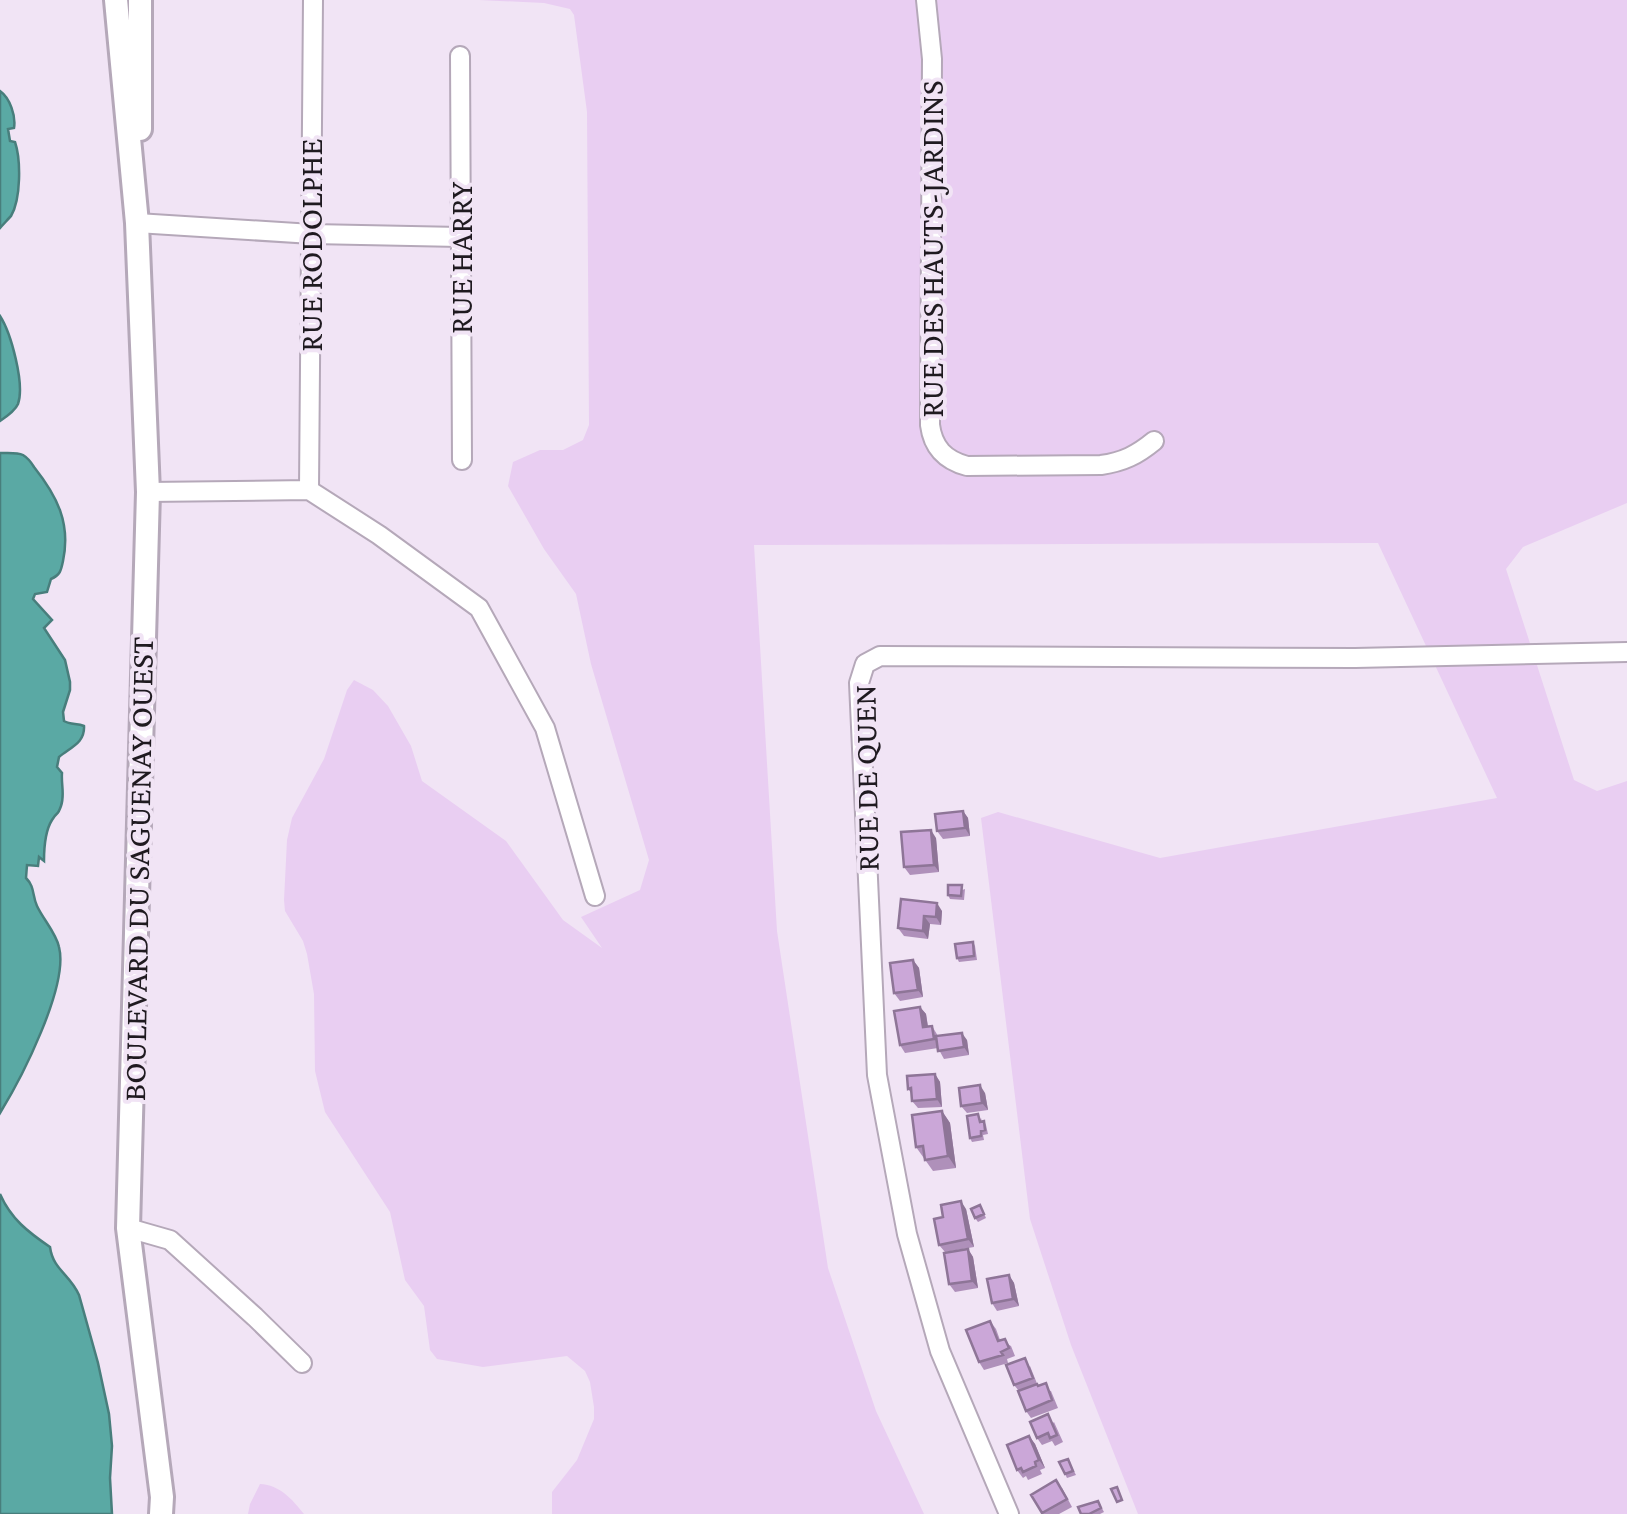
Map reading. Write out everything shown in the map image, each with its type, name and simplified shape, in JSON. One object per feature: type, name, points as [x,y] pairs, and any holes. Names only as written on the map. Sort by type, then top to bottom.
[{"type":"main road","name":"BOULEVARD DU SAGUENAY OUEST","points":[[116,0],[137,223],[148,492],[128,1228],[161,1514]]},
{"type":"main road","name":"BOULEVARD DU SAGUENAY OUEST","points":[[137,223],[140,0]]},
{"type":"street","name":"RUE RODOLPHE","points":[[309,490],[312,0]]},
{"type":"street","name":"RUE DES HAUTS-JARDINS","points":[[926,0],[932,60],[930,425],[937,448],[966,466],[1101,465],[1137,455],[1154,442]]},
{"type":"street","name":"RUE HARRY","points":[[460,56],[462,460]]},
{"type":"street","points":[[137,223],[460,238]]},
{"type":"street","points":[[148,492],[309,490],[479,608],[544,728],[595,896]]},
{"type":"street","name":"RUE DE QUEN","points":[[1009,1514],[940,1351],[907,1234],[878,1075],[859,682],[866,664],[880,656],[1355,658],[1627,652]]},
{"type":"street","points":[[128,1228],[170,1240],[302,1363]]},
{"type":"shaded area","points":[[479,0],[1627,0],[1627,503],[1523,547],[1506,569],[1574,780],[1597,791],[1627,781],[1627,1514],[1138,1514],[1071,1345],[1030,1219],[981,818],[998,812],[1160,858],[1497,798],[1378,543],[754,545],[777,931],[828,1268],[876,1411],[924,1514],[552,1514],[552,1492],[577,1460],[594,1419],[590,1382],[585,1371],[567,1356],[483,1367],[437,1359],[430,1350],[424,1306],[405,1280],[390,1212],[325,1112],[315,1071],[314,994],[307,954],[285,911],[284,900],[292,818],[324,759],[354,680],[373,690],[388,706],[411,746],[422,781],[506,841],[563,920],[602,948],[581,917],[640,890],[649,860],[591,664],[576,594],[544,549],[508,486],[513,462],[540,450],[563,450],[583,440],[589,425],[587,112],[574,15],[570,9],[544,3]]},
{"type":"shaded area","points":[[0,91],[13,113],[14,128],[8,129],[10,141],[15,142],[19,169],[14,209],[0,228]]},
{"type":"shaded area","points":[[0,316],[16,359],[20,395],[15,409],[0,421]]},
{"type":"shaded area","points":[[0,453],[18,453],[28,459],[60,511],[65,534],[62,567],[51,579],[47,592],[35,594],[33,599],[52,620],[44,628],[65,660],[70,690],[64,721],[84,726],[84,732],[80,741],[59,757],[62,802],[48,829],[44,861],[39,857],[38,866],[27,865],[26,878],[59,947],[57,985],[31,1056],[0,1113]]},
{"type":"shaded area","points":[[0,1194],[21,1224],[50,1247],[79,1295],[109,1414],[112,1514],[0,1514]]},
{"type":"shaded area","points":[[260,1484],[280,1490],[304,1514],[248,1514]]},
{"type":"building","points":[[963,811],[965,828],[937,831],[935,814]]},
{"type":"building","points":[[931,830],[934,865],[904,867],[901,832]]},
{"type":"building","points":[[948,885],[962,885],[961,896],[948,895]]},
{"type":"building","points":[[901,899],[937,903],[936,917],[924,916],[923,931],[898,928]]},
{"type":"building","points":[[973,942],[974,956],[957,958],[955,944]]},
{"type":"building","points":[[913,960],[918,990],[894,993],[890,963]]},
{"type":"building","points":[[920,1007],[923,1027],[932,1026],[934,1039],[900,1045],[894,1011]]},
{"type":"building","points":[[962,1033],[964,1047],[938,1051],[936,1036]]},
{"type":"building","points":[[935,1074],[937,1099],[912,1101],[907,1076]]},
{"type":"building","points":[[980,1085],[982,1103],[961,1106],[959,1088]]},
{"type":"building","points":[[942,1111],[948,1156],[925,1160],[923,1146],[916,1147],[912,1115]]},
{"type":"building","points":[[978,1114],[985,1130],[981,1136],[970,1138],[967,1116]]},
{"type":"building","points":[[961,1201],[968,1239],[939,1245],[934,1219],[943,1217],[941,1205]]},
{"type":"building","points":[[980,1205],[984,1214],[975,1218],[971,1209]]},
{"type":"building","points":[[968,1249],[972,1281],[949,1284],[944,1253]]},
{"type":"building","points":[[1009,1275],[1013,1299],[992,1303],[987,1279]]},
{"type":"building","points":[[990,1321],[998,1341],[1005,1339],[1009,1348],[1001,1352],[1003,1355],[979,1362],[966,1330]]},
{"type":"building","points":[[1025,1358],[1033,1378],[1014,1385],[1006,1365]]},
{"type":"building","points":[[1046,1383],[1052,1400],[1026,1411],[1018,1391]]},
{"type":"building","points":[[1048,1414],[1057,1435],[1050,1438],[1048,1433],[1037,1438],[1030,1422]]},
{"type":"building","points":[[1029,1436],[1039,1460],[1023,1472],[1021,1468],[1017,1470],[1007,1445]]},
{"type":"building","points":[[1068,1459],[1073,1471],[1065,1474],[1059,1462]]},
{"type":"building","points":[[1056,1480],[1067,1499],[1042,1513],[1031,1495]]},
{"type":"building","points":[[1117,1487],[1122,1500],[1117,1502],[1111,1489]]},
{"type":"building","points":[[1098,1501],[1101,1508],[1081,1514],[1078,1507]]}]
